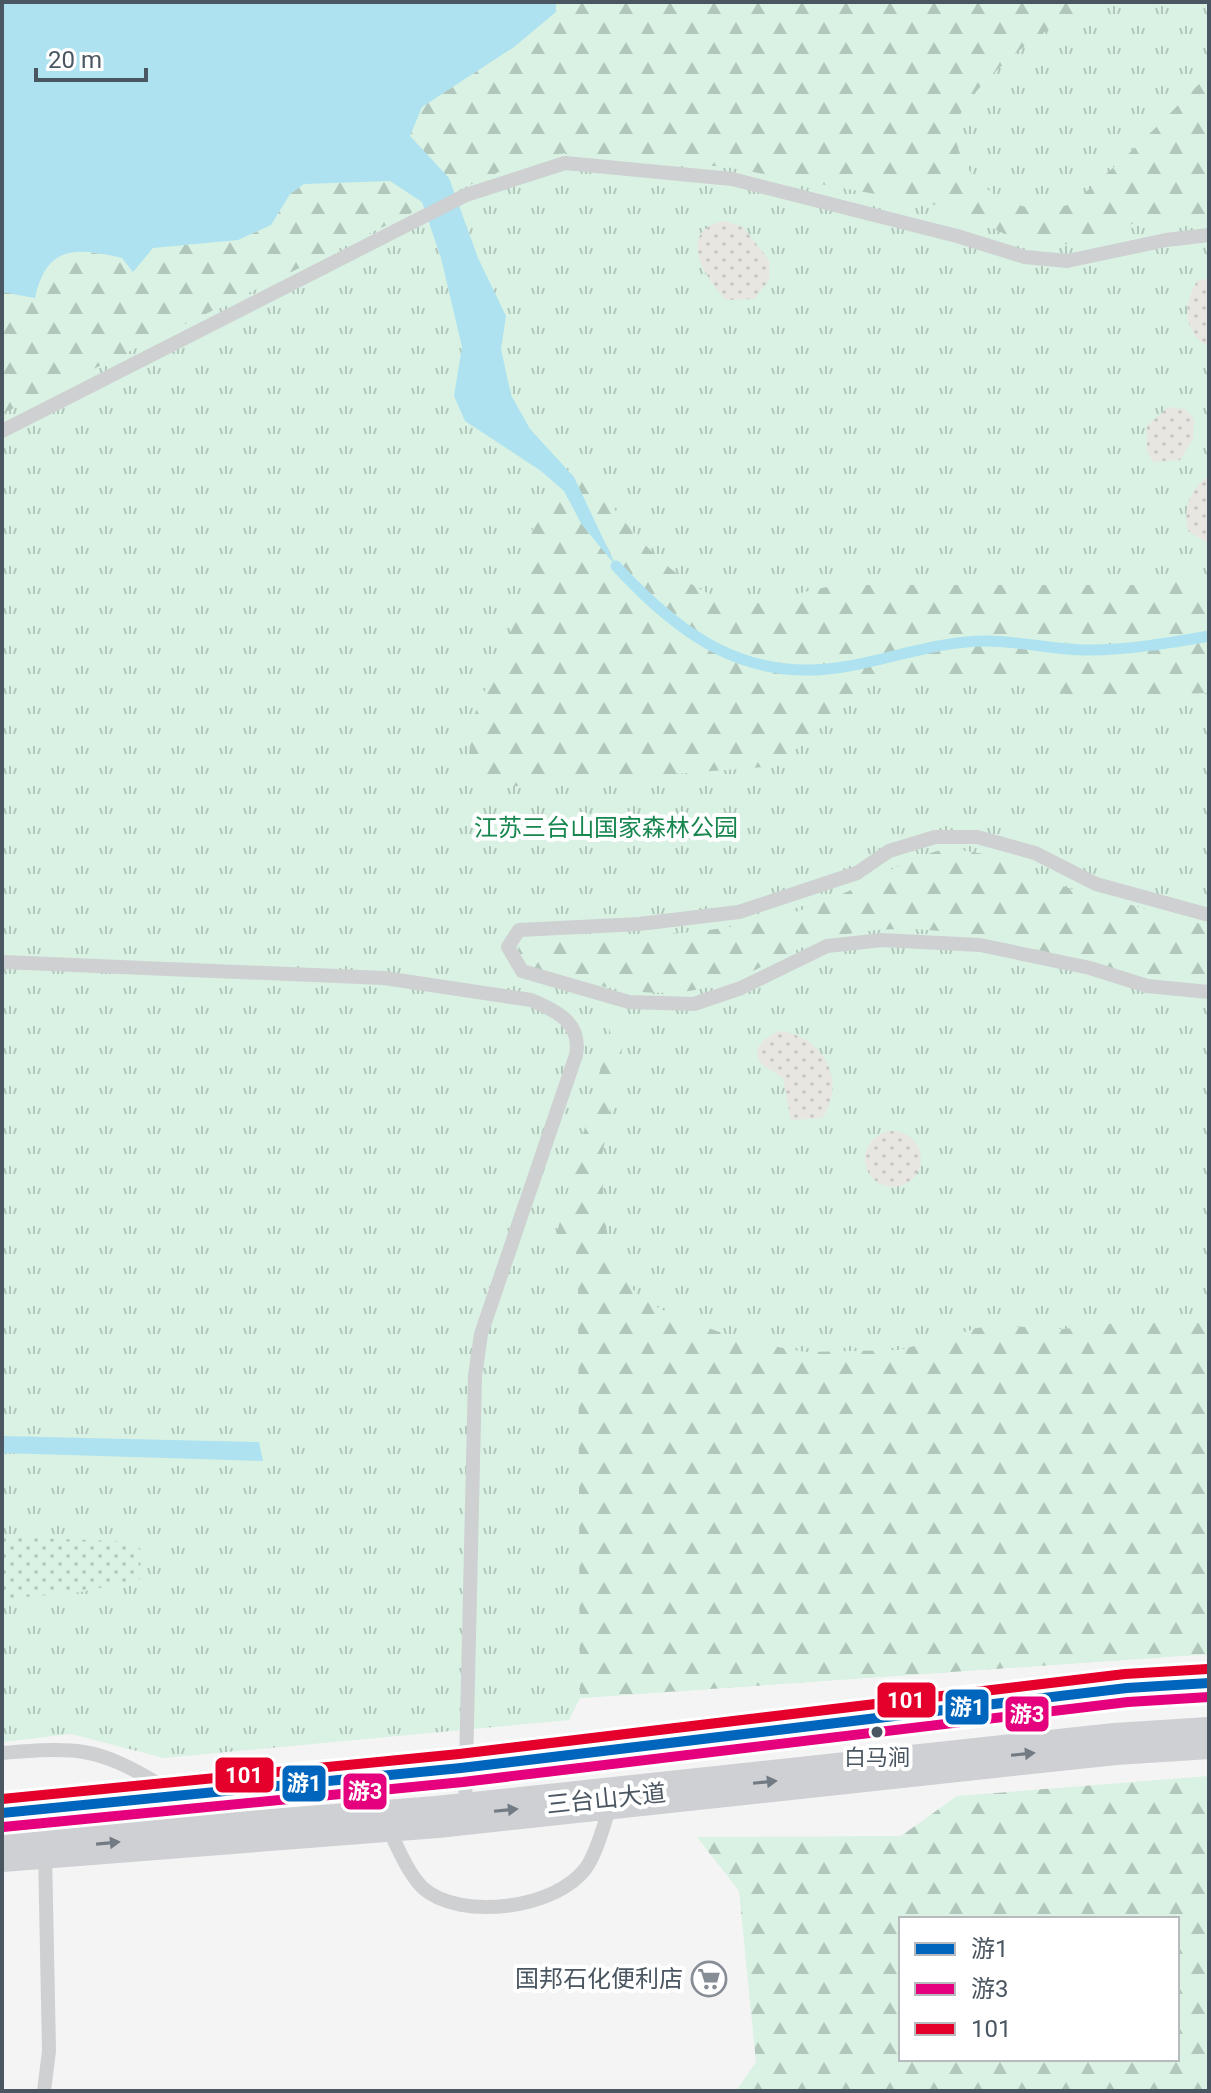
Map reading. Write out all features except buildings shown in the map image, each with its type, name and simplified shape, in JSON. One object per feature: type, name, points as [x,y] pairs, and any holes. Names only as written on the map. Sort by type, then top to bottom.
[{"type":"main road","name":"三台山大道","points":[[2,1813],[465,1767],[1127,1688],[1209,1683]]},
{"type":"main road","name":"三台山大道","points":[[2,1851],[465,1814],[1115,1744],[1209,1738]]},
{"type":"lane","points":[[2,431],[466,195],[565,163],[732,179],[957,236],[1025,257],[1067,261],[1209,235]]},
{"type":"lane","points":[[1209,915],[1096,884],[1035,853],[977,837],[935,837],[889,851],[857,873],[739,912],[639,924],[519,930],[508,947],[522,971],[629,1002],[694,1004],[741,988],[827,946],[882,940],[980,945],[1090,968],[1147,986],[1209,992]]},
{"type":"lane","points":[[2,962],[384,978],[531,1000],[553,1009],[573,1026],[578,1041],[576,1055],[481,1334],[472,1429],[465,1814]]},
{"type":"lane","points":[[2,1753],[74,1748],[134,1769],[180,1797]]},
{"type":"lane","points":[[383,1821],[421,1886],[441,1901],[481,1906],[528,1903],[556,1892],[585,1868],[614,1798]]},
{"type":"lane","points":[[44,2091],[49,2051],[45,1848]]},
{"type":"green space","name":"江苏三台山国家森林公园","points":[[2,2],[1209,2],[1209,1654],[580,1698],[569,1720],[164,1758],[71,1734],[2,1742]]},
{"type":"green space","points":[[556,2],[1095,2],[1079,15],[1026,45],[971,98],[960,116],[956,132],[964,163],[988,190],[1001,198],[1030,208],[1058,208],[1086,192],[1209,74],[1209,215],[1152,216],[1087,242],[1049,246],[1007,235],[947,207],[726,167],[562,153],[503,170],[454,192],[2,414],[2,292],[35,297],[39,277],[57,257],[74,249],[122,258],[153,248],[238,240],[271,225],[290,194],[304,184],[390,181],[422,107],[514,47],[556,12]]},
{"type":"green space","points":[[585,470],[617,513],[659,558],[682,578],[707,593],[733,602],[759,603],[842,585],[1143,585],[1209,574],[1209,693],[1099,696],[1055,693],[1017,677],[907,675],[862,687],[803,745],[764,767],[506,787],[487,782],[469,755],[473,718],[521,608],[537,499]]},
{"type":"green space","points":[[949,848],[989,855],[1065,887],[1209,926],[1209,984],[1113,969],[969,935],[921,929],[872,930],[823,940],[723,983],[683,992],[642,992],[582,982],[533,968],[523,960],[518,945],[525,938],[540,935],[685,933],[757,922],[826,901],[917,858]]},
{"type":"green space","points":[[617,1011],[623,1045],[601,1161],[605,1220],[612,1261],[639,1297],[672,1315],[745,1341],[805,1352],[900,1350],[989,1325],[1063,1329],[1117,1323],[1209,1323],[1209,1654],[580,1698],[578,1289],[575,1244],[556,1236],[610,1033],[606,1016]]},
{"type":"green space","points":[[6,1537],[116,1541],[141,1549],[140,1579],[81,1592],[2,1599],[2,1540]]},
{"type":"green space","points":[[1209,1776],[1209,2091],[736,2091],[756,2062],[739,1891],[697,1837],[901,1836],[957,1796]]},
{"type":"sand","points":[[725,221],[743,227],[769,260],[769,280],[754,299],[726,300],[710,280],[698,255],[701,234],[710,226]]},
{"type":"sand","points":[[1209,278],[1209,347],[1194,334],[1187,309],[1197,281]]},
{"type":"sand","points":[[1168,407],[1185,409],[1194,419],[1193,439],[1180,460],[1154,462],[1147,452],[1147,426]]},
{"type":"sand","points":[[1209,475],[1209,544],[1188,531],[1186,514],[1193,493]]},
{"type":"sand","points":[[781,1031],[809,1042],[827,1063],[832,1076],[832,1090],[822,1118],[791,1120],[783,1078],[763,1065],[758,1057],[762,1042]]},
{"type":"sand","points":[[893,1131],[913,1139],[921,1159],[913,1179],[893,1187],[873,1179],[865,1159],[873,1139]]},
{"type":"water","points":[[2,2],[556,2],[556,12],[514,47],[422,107],[410,136],[449,178],[478,258],[506,316],[501,349],[511,395],[530,429],[574,477],[616,566],[582,525],[564,491],[541,471],[465,421],[454,396],[462,347],[441,258],[422,202],[390,181],[304,184],[290,194],[271,225],[238,240],[153,248],[133,272],[122,258],[92,252],[66,254],[47,267],[35,298],[2,292]]},
{"type":"water","points":[[2,1436],[259,1442],[263,1461],[2,1453]]},
{"type":"waterway","points":[[616,566],[665,614],[691,633],[748,661],[779,668],[813,670],[849,666],[968,642],[999,641],[1075,650],[1103,650],[1209,636]]},
{"type":"transit line","name":"101","points":[[2,1799],[459,1754],[1125,1674],[1208,1669]]},
{"type":"transit line","name":"游1","points":[[2,1813],[461,1768],[1127,1688],[1209,1683]]},
{"type":"transit line","name":"游3","points":[[3,1827],[463,1782],[1128,1702],[1209,1697]]},
{"type":"place","name":"白马涧","points":[[877,1732]]},
{"type":"place","name":"国邦石化便利店","points":[[709,1979]]}]
